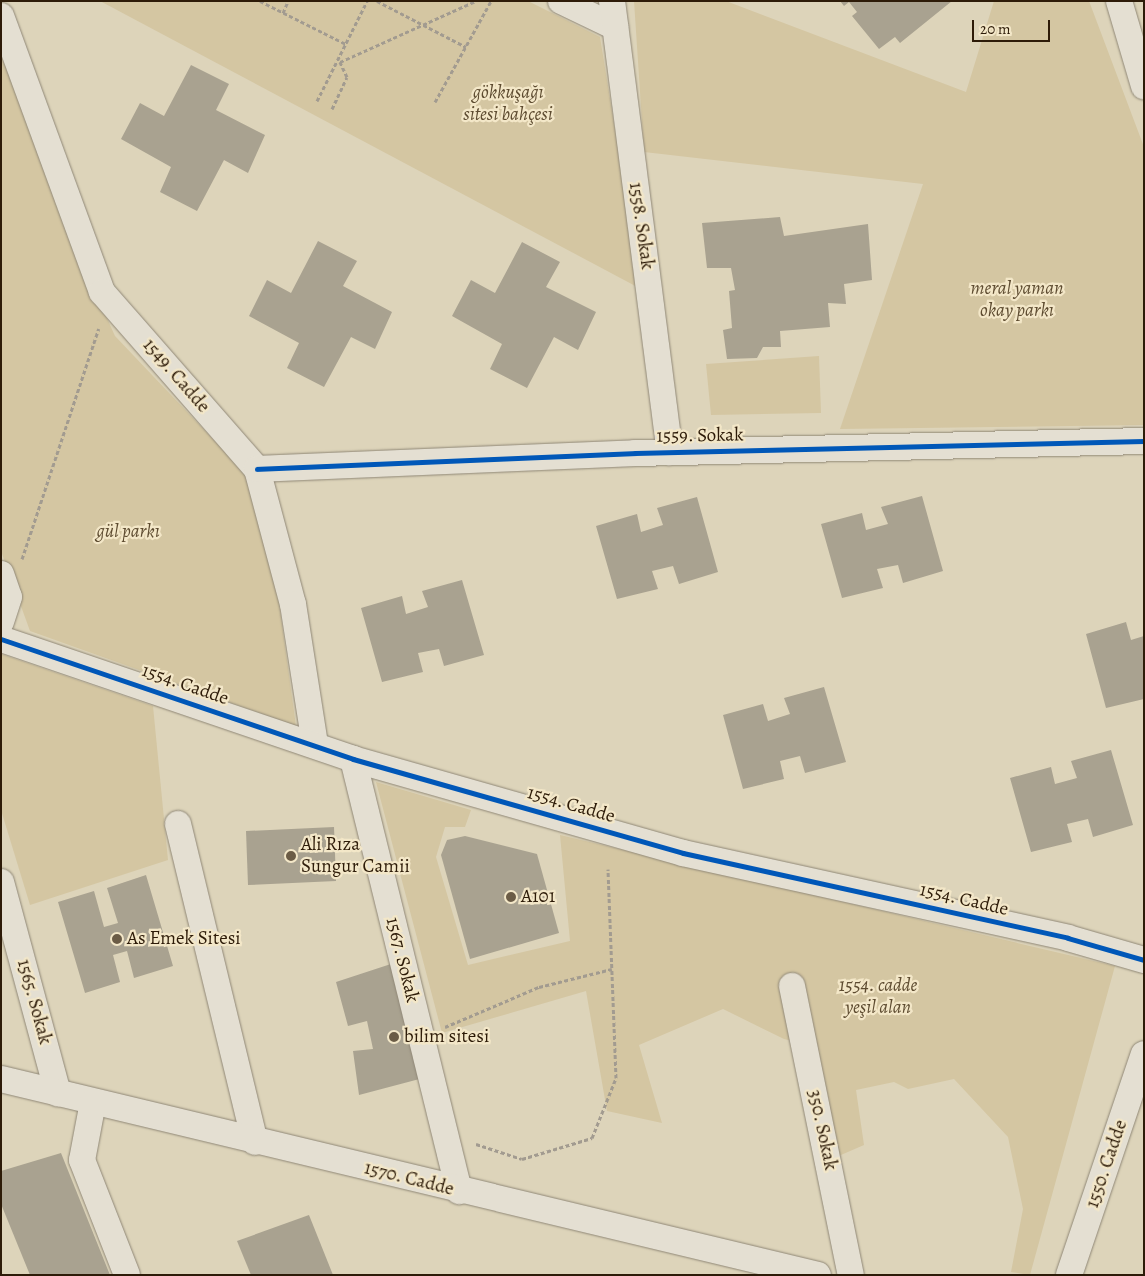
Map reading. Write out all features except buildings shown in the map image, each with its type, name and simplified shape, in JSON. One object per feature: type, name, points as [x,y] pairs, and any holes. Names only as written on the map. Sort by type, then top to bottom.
[{"type":"street","points":[[561,1],[614,27]]},
{"type":"street","name":"1558. Sokak","points":[[612,1],[670,452]]},
{"type":"street","points":[[1119,1],[1144,86]]},
{"type":"street","name":"1549. Cadde","points":[[1,16],[108,299],[257,469],[293,604],[315,744]]},
{"type":"street","name":"1559. Sokak","points":[[257,469],[670,452],[1144,441]]},
{"type":"street","points":[[1,622],[5,585]]},
{"type":"street","name":"1554. Cadde","points":[[1,639],[315,744],[353,759],[684,853],[1068,938],[1144,960]]},
{"type":"street","name":"1567. Sokak","points":[[353,759],[459,1191]]},
{"type":"street","points":[[178,824],[255,1142]]},
{"type":"street","name":"1565. Sokak","points":[[1,882],[58,1093]]},
{"type":"street","name":"350. Sokak","points":[[792,986],[851,1275]]},
{"type":"street","name":"1550. Cadde","points":[[1069,1275],[1144,1054]]},
{"type":"street","name":"1570. Cadde","points":[[1,1079],[459,1191],[818,1275]]},
{"type":"street","points":[[93,1102],[82,1160],[127,1275]]},
{"type":"path","points":[[260,1],[346,44]]},
{"type":"path","points":[[283,13],[288,1]]},
{"type":"path","points":[[317,101],[339,61],[367,1]]},
{"type":"path","points":[[376,1],[466,47]]},
{"type":"path","points":[[339,61],[476,1]]},
{"type":"path","points":[[435,102],[491,1]]},
{"type":"path","points":[[332,109],[347,77],[339,61]]},
{"type":"path","points":[[5,585],[108,299]]},
{"type":"path","points":[[473,1136],[476,1145],[522,1159],[592,1138],[616,1078],[608,870]]},
{"type":"path","points":[[421,1038],[539,987],[612,969]]},
{"type":"green space","name":"gökkuşağı sitesi bahçesi","points":[[100,1],[528,1],[600,37],[641,289]]},
{"type":"green space","name":"meral yaman okay parkı","points":[[634,1],[726,1],[966,92],[994,1],[1089,1],[1144,147],[1144,425],[840,429],[923,184],[644,152]]},
{"type":"green space","name":"gül parkı","points":[[1,50],[61,216],[115,336],[264,493],[296,726],[30,631],[1,551]]},
{"type":"green space","points":[[819,356],[821,413],[711,415],[706,364]]},
{"type":"green space","points":[[1,654],[153,706],[168,860],[30,905],[1,810]]},
{"type":"green space","name":"1554. cadde yeşil alan","points":[[376,782],[471,810],[465,827],[445,827],[436,857],[468,965],[570,941],[560,835],[1115,966],[1030,1275],[1011,1272],[1023,1209],[1008,1137],[954,1079],[908,1089],[894,1082],[856,1090],[864,1145],[827,1161],[805,1044],[784,1039],[723,1009],[639,1045],[662,1123],[607,1111],[586,991],[442,1033]]},
{"type":"cycle path","points":[[257,469],[635,453],[1144,441]]},
{"type":"cycle path","points":[[1,639],[353,759],[683,853],[1068,938],[1144,960]]},
{"type":"place","name":"Ali Rıza Sungur Camii","points":[[291,856]]},
{"type":"place","name":"A101","points":[[511,897]]},
{"type":"place","name":"As Emek Sitesi","points":[[117,939]]},
{"type":"place","name":"bilim sitesi","points":[[394,1037]]}]
